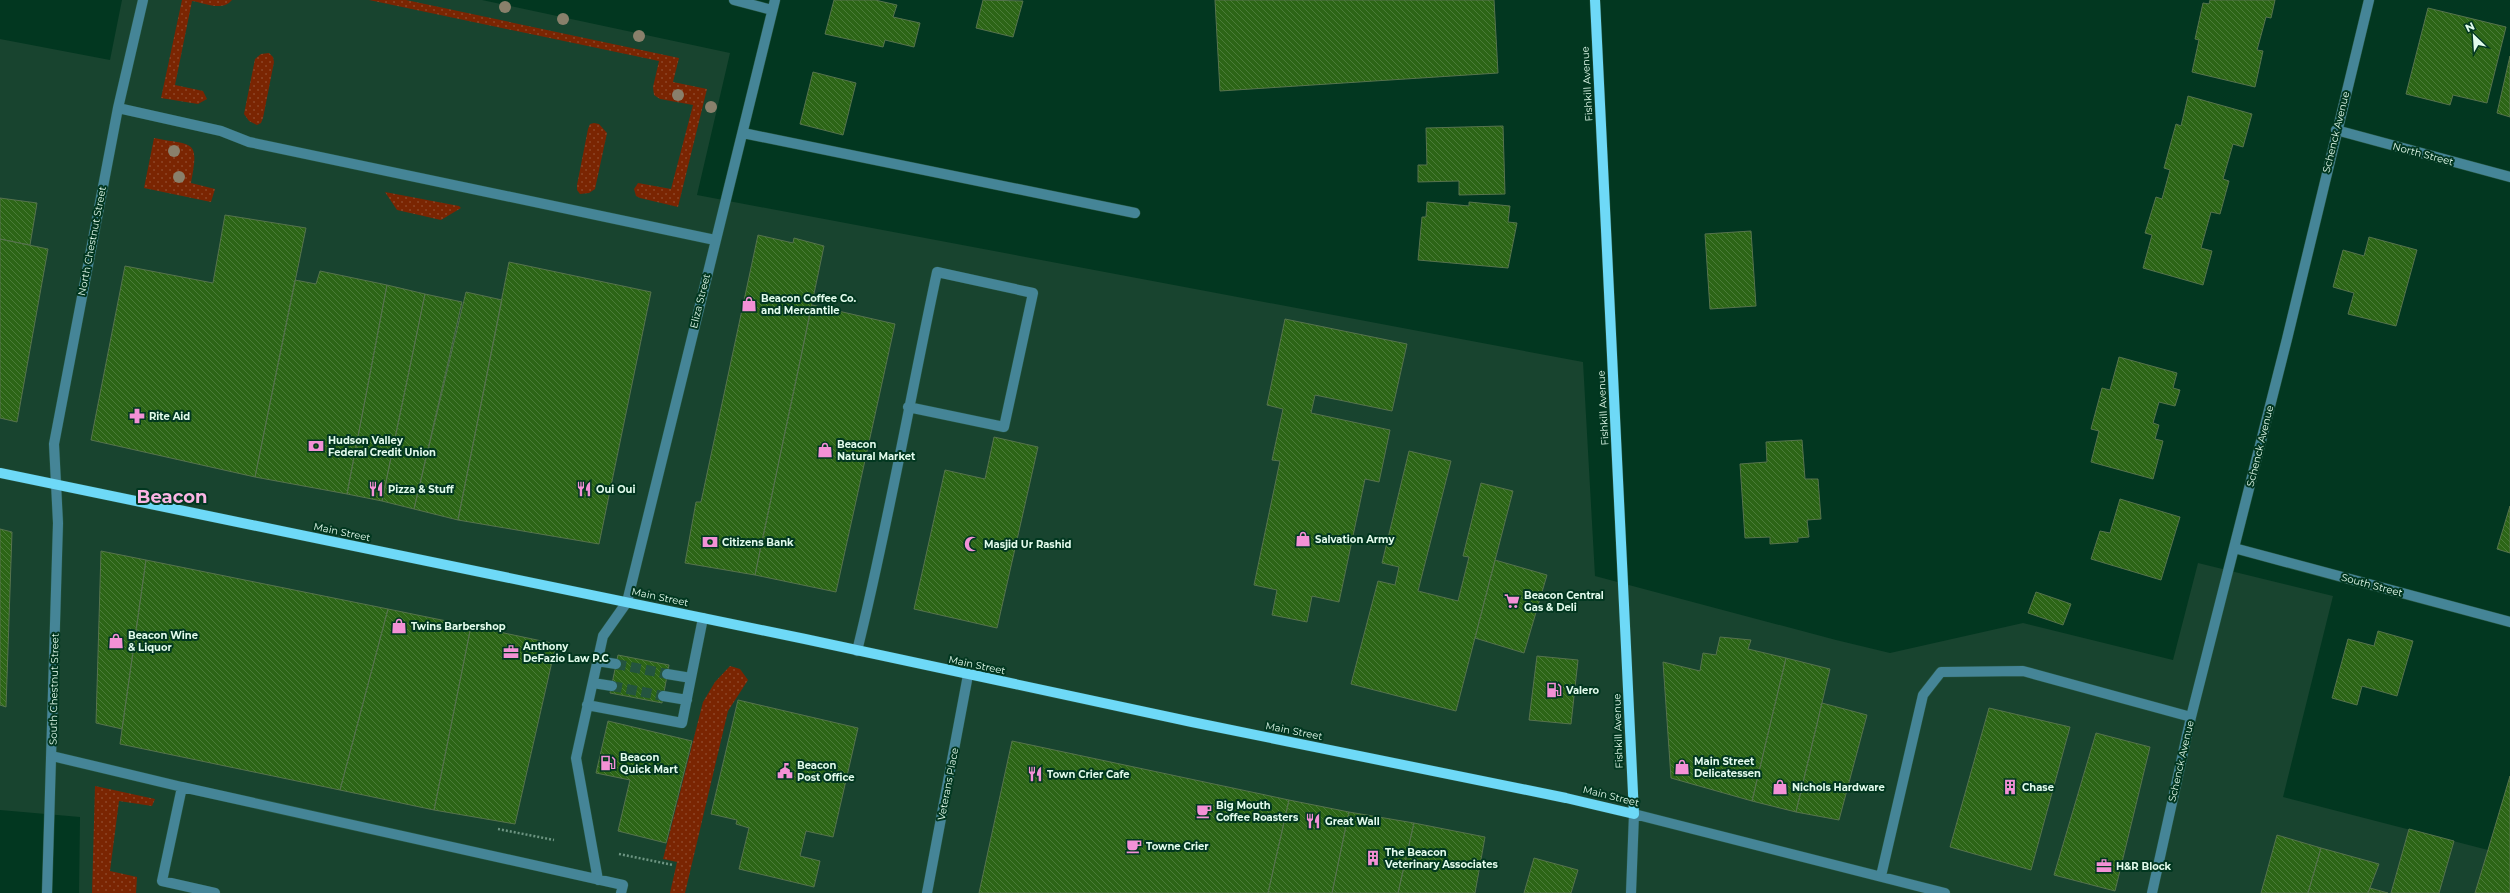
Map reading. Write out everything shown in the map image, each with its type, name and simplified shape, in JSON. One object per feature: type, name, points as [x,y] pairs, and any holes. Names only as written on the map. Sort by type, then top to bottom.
[{"type":"main road","name":"Fishkill Avenue","points":[[1595,0],[1634,814]]},
{"type":"main road","name":"Main Street","points":[[0,473],[627,602],[968,675],[1566,798],[1634,814]]},
{"type":"street","name":"North Chestnut Street","points":[[56,485],[55,434],[118,108],[143,0]]},
{"type":"street","points":[[734,0],[774,5]]},
{"type":"street","name":"Schenck Avenue","points":[[2152,893],[2191,717],[2287,339],[2336,130],[2369,0]]},
{"type":"street","name":"Eliza Street","points":[[627,602],[774,5]]},
{"type":"street","points":[[118,108],[221,131],[249,142],[715,240]]},
{"type":"street","name":"North Street","points":[[2336,130],[2510,177]]},
{"type":"street","points":[[743,133],[1135,213]]},
{"type":"street","points":[[857,651],[908,407],[937,272],[1033,292],[1004,427],[908,407]]},
{"type":"street","name":"South Chestnut Street","points":[[47,893],[58,523],[56,485]]},
{"type":"street","name":"South Street","points":[[2234,548],[2510,622]]},
{"type":"street","points":[[598,880],[576,758],[602,636],[627,602]]},
{"type":"street","points":[[587,705],[682,723],[703,618]]},
{"type":"street","points":[[597,661],[616,664]]},
{"type":"street","points":[[1881,876],[1923,695],[1941,672],[2023,671],[2191,717]]},
{"type":"street","points":[[667,674],[691,678]]},
{"type":"street","name":"Veterans Place","points":[[927,893],[968,675]]},
{"type":"street","points":[[593,682],[612,686]]},
{"type":"street","points":[[664,696],[687,700]]},
{"type":"street","points":[[52,756],[182,787],[598,880],[623,884],[621,893]]},
{"type":"street","points":[[182,787],[162,881],[215,893]]},
{"type":"street","points":[[1631,893],[1634,814]]},
{"type":"street","name":"Main Street","points":[[1634,814],[1945,893]]},
{"type":"path","points":[[616,853],[673,865]]},
{"type":"shaded area","points":[[122,0],[482,0],[730,53],[697,195],[1583,362],[1595,576],[1890,653],[2023,623],[2173,660],[2198,563],[2333,596],[2283,797],[2488,850],[2510,776],[2510,893],[79,893],[80,817],[0,810],[0,39],[110,60]]},
{"type":"shaded area","points":[[182,0],[232,0],[223,6],[213,6],[192,1],[175,85],[203,91],[207,99],[198,104],[161,98]]},
{"type":"shaded area","points":[[369,0],[406,0],[679,58],[673,82],[707,89],[678,207],[640,198],[636,196],[634,189],[638,183],[671,189],[693,105],[660,99],[654,95],[653,87],[659,61]]},
{"type":"shaded area","points":[[269,53],[273,57],[274,62],[263,118],[261,123],[257,125],[249,121],[244,114],[255,59],[261,54]]},
{"type":"shaded area","points":[[590,124],[599,124],[607,133],[595,189],[589,193],[580,194],[577,190],[577,185],[588,129]]},
{"type":"shaded area","points":[[154,138],[178,142],[191,147],[194,152],[194,159],[191,183],[215,189],[211,202],[144,188]]},
{"type":"shaded area","points":[[385,192],[459,206],[461,208],[441,220],[397,210]]},
{"type":"shaded area","points":[[730,666],[740,669],[748,680],[728,711],[685,893],[670,893],[677,862],[663,859],[703,702],[715,682]]},
{"type":"shaded area","points":[[95,786],[155,799],[152,806],[119,801],[110,871],[137,877],[136,893],[92,893]]},
{"type":"building","points":[[834,0],[875,0],[897,5],[893,17],[920,23],[914,47],[885,40],[883,47],[825,34]]},
{"type":"building","points":[[983,0],[1023,1],[1013,37],[976,28]]},
{"type":"building","points":[[1215,0],[1494,0],[1498,73],[1220,91]]},
{"type":"building","points":[[2210,0],[2275,0],[2271,18],[2266,17],[2257,50],[2263,51],[2255,87],[2192,72],[2199,40],[2195,39],[2203,3],[2209,4]]},
{"type":"building","points":[[2428,8],[2506,27],[2487,103],[2453,95],[2450,105],[2406,94]]},
{"type":"building","points":[[2510,56],[2510,117],[2497,113]]},
{"type":"building","points":[[813,72],[856,83],[843,135],[800,124]]},
{"type":"building","points":[[2188,96],[2252,114],[2243,147],[2233,144],[2223,179],[2229,181],[2220,214],[2211,212],[2201,248],[2212,251],[2203,285],[2143,268],[2152,235],[2145,233],[2156,197],[2162,199],[2170,170],[2164,168],[2176,124],[2181,126]]},
{"type":"building","points":[[1503,126],[1505,194],[1459,195],[1459,181],[1418,182],[1418,165],[1427,165],[1426,128]]},
{"type":"building","points":[[0,198],[37,203],[30,245],[0,239]]},
{"type":"building","points":[[1427,202],[1469,206],[1469,202],[1510,206],[1508,222],[1517,223],[1508,268],[1418,260],[1422,217],[1426,217]]},
{"type":"building","points":[[225,215],[306,228],[255,477],[91,440],[125,266],[213,283]]},
{"type":"building","points":[[1751,231],[1756,306],[1710,309],[1705,234]]},
{"type":"building","points":[[758,235],[793,243],[794,238],[824,246],[755,575],[685,563],[696,502],[701,502]]},
{"type":"building","points":[[2369,237],[2417,250],[2396,326],[2348,314],[2354,293],[2333,287],[2343,250],[2364,256]]},
{"type":"building","points":[[0,239],[48,249],[17,422],[0,418]]},
{"type":"building","points":[[509,262],[651,292],[599,544],[458,520]]},
{"type":"building","points":[[320,271],[387,285],[347,494],[255,477],[295,280],[316,284]]},
{"type":"building","points":[[387,285],[425,294],[382,501],[347,494]]},
{"type":"building","points":[[466,292],[502,300],[458,520],[414,509]]},
{"type":"building","points":[[425,294],[462,302],[414,509],[382,501]]},
{"type":"building","name":"Beacon Natural Market","points":[[812,305],[895,324],[836,592],[755,575]]},
{"type":"building","points":[[1285,319],[1407,344],[1392,411],[1315,395],[1311,413],[1390,430],[1379,482],[1365,479],[1339,602],[1312,596],[1307,622],[1272,615],[1277,590],[1254,585],[1280,461],[1272,460],[1283,409],[1267,405]]},
{"type":"building","points":[[2119,357],[2177,373],[2173,388],[2180,390],[2175,406],[2159,402],[2153,423],[2159,425],[2155,439],[2163,441],[2153,479],[2091,462],[2099,431],[2091,429],[2102,388],[2110,390]]},
{"type":"building","name":"Masjid Ur Rashid","points":[[994,437],[1038,447],[997,628],[914,609],[945,470],[985,479]]},
{"type":"building","points":[[1802,440],[1805,479],[1818,479],[1821,519],[1807,520],[1809,537],[1798,538],[1798,542],[1770,544],[1770,537],[1745,538],[1740,464],[1767,462],[1766,442]]},
{"type":"building","points":[[1409,451],[1451,461],[1418,591],[1458,601],[1469,557],[1463,556],[1481,483],[1513,491],[1456,711],[1351,684],[1378,581],[1395,585],[1399,567],[1382,563]]},
{"type":"building","points":[[2120,499],[2180,517],[2161,580],[2091,559],[2100,531],[2110,533]]},
{"type":"building","points":[[2510,506],[2510,553],[2497,549]]},
{"type":"building","points":[[0,529],[12,532],[6,707],[0,705]]},
{"type":"building","name":"Beacon Wine & Liquor","points":[[101,551],[146,560],[122,729],[96,723]]},
{"type":"building","points":[[146,560],[388,609],[340,790],[120,744]]},
{"type":"building","name":"Beacon Central Gas & Deli","points":[[1495,560],[1547,575],[1524,653],[1475,638]]},
{"type":"building","points":[[2036,592],[2071,604],[2063,625],[2028,613]]},
{"type":"building","points":[[388,609],[471,626],[434,810],[340,790]]},
{"type":"building","points":[[471,626],[556,644],[515,824],[434,810]]},
{"type":"building","points":[[2378,631],[2413,641],[2397,696],[2362,686],[2357,705],[2332,698],[2348,639],[2374,646]]},
{"type":"building","points":[[1720,637],[1751,640],[1748,649],[1786,658],[1752,801],[1671,778],[1663,662],[1700,671],[1703,653],[1716,655]]},
{"type":"building","points":[[618,655],[669,665],[662,703],[610,693]]},
{"type":"building","name":"Valero","points":[[1537,656],[1578,660],[1571,724],[1529,720]]},
{"type":"building","points":[[1786,658],[1830,669],[1796,812],[1752,801]]},
{"type":"building","name":"Beacon Post Office","points":[[738,700],[858,728],[833,837],[806,831],[800,856],[820,861],[814,887],[739,869],[749,828],[736,824],[737,820],[711,814]]},
{"type":"building","points":[[1822,703],[1867,715],[1839,820],[1796,812]]},
{"type":"building","name":"Chase","points":[[1989,708],[2070,727],[2031,870],[1950,847]]},
{"type":"building","points":[[608,721],[692,741],[666,843],[618,831],[630,780],[596,773]]},
{"type":"building","points":[[2096,733],[2150,747],[2115,891],[2054,875]]},
{"type":"building","name":"Towne Crier","points":[[1012,741],[1289,800],[1268,893],[979,893]]},
{"type":"building","points":[[2510,776],[2510,893],[2475,893],[2488,850]]},
{"type":"building","points":[[1289,800],[1349,812],[1332,893],[1268,893]]},
{"type":"building","name":"The Beacon Veterinary Associates","points":[[1349,812],[1414,823],[1398,893],[1332,893]]},
{"type":"building","points":[[1414,823],[1485,837],[1475,893],[1398,893]]},
{"type":"building","points":[[2409,829],[2454,841],[2439,893],[2391,893]]},
{"type":"building","points":[[2277,835],[2321,848],[2308,893],[2261,893]]},
{"type":"building","points":[[2321,848],[2379,864],[2368,893],[2308,893]]},
{"type":"building","points":[[1534,858],[1578,870],[1571,893],[1524,893]]},
{"type":"building","points":[[2370,888],[2388,893],[2368,893]]},
{"type":"tunnel","points":[[616,664],[667,674]]},
{"type":"tunnel","points":[[612,686],[663,696]]},
{"type":"place","name":"Beacon Coffee Co. and Mercantile","points":[[749,304]]},
{"type":"place","name":"Rite Aid","points":[[137,416]]},
{"type":"place","name":"Hudson Valley Federal Credit Union","points":[[316,446]]},
{"type":"place","name":"Beacon Natural Market","points":[[825,450]]},
{"type":"place","name":"Pizza & Stuff","points":[[376,489]]},
{"type":"place","name":"Oui Oui","points":[[584,489]]},
{"type":"place","name":"Salvation Army","points":[[1303,539]]},
{"type":"place","name":"Citizens Bank","points":[[710,542]]},
{"type":"place","name":"Masjid Ur Rashid","points":[[972,544]]},
{"type":"place","name":"Beacon Central Gas & Deli","points":[[1512,601]]},
{"type":"place","name":"Twins Barbershop","points":[[399,626]]},
{"type":"place","name":"Beacon Wine & Liquor","points":[[116,641]]},
{"type":"place","name":"Anthony DeFazio Law P.C","points":[[511,652]]},
{"type":"place","name":"Valero","points":[[1554,690]]},
{"type":"place","name":"Beacon Quick Mart","points":[[608,763]]},
{"type":"place","name":"Main Street Delicatessen","points":[[1682,767]]},
{"type":"place","name":"Beacon Post Office","points":[[785,771]]},
{"type":"place","name":"Town Crier Cafe","points":[[1035,774]]},
{"type":"place","name":"Nichols Hardware","points":[[1780,787]]},
{"type":"place","name":"Chase","points":[[2010,787]]},
{"type":"place","name":"Big Mouth Coffee Roasters","points":[[1204,811]]},
{"type":"place","name":"Great Wall","points":[[1313,821]]},
{"type":"place","name":"Towne Crier","points":[[1134,846]]},
{"type":"place","name":"The Beacon Veterinary Associates","points":[[1373,858]]},
{"type":"place","name":"H&R Block","points":[[2104,866]]},
{"type":"district","name":"Beacon","points":[[172,497]]}]
